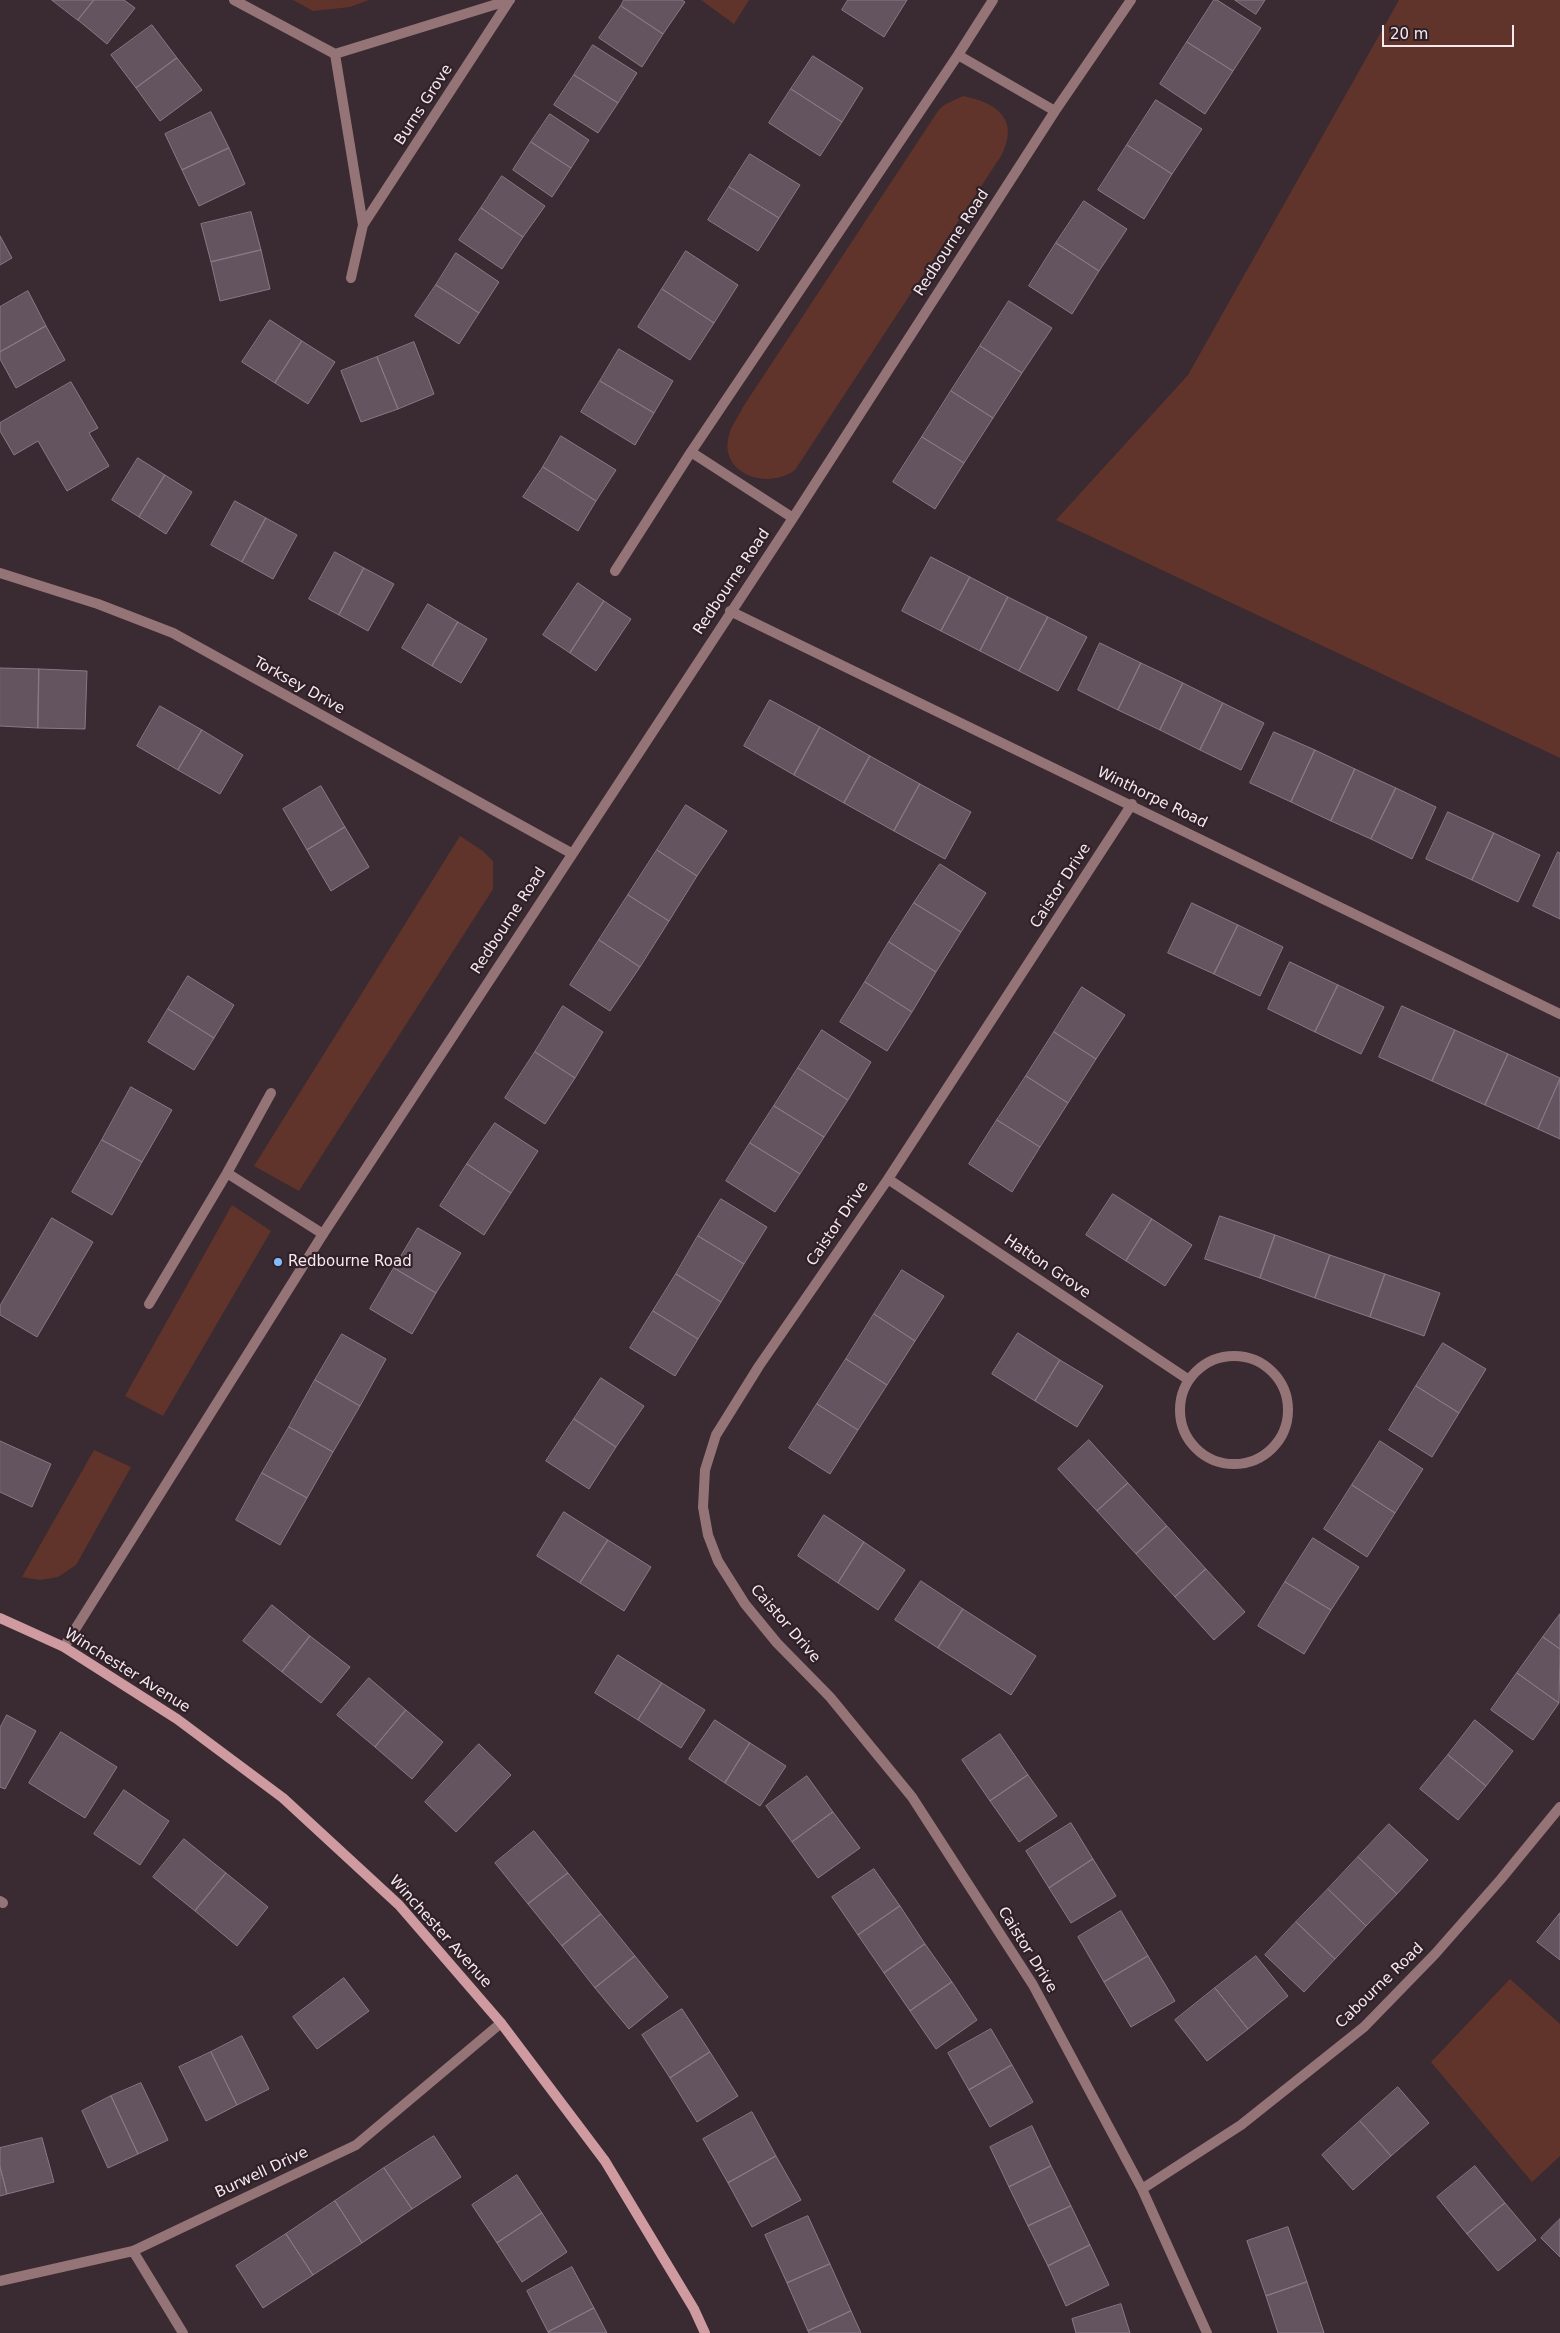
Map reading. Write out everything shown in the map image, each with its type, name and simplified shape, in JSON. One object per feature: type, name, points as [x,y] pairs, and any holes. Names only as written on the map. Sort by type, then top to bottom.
[{"type":"street","points":[[234,0],[335,54]]},
{"type":"street","name":"Burns Grove","points":[[363,226],[335,54],[510,0]]},
{"type":"street","name":"Burns Grove","points":[[351,278],[363,226],[510,0]]},
{"type":"street","points":[[615,571],[691,452],[993,0]]},
{"type":"street","name":"Redbourne Road","points":[[64,1647],[323,1234],[730,611],[793,518],[1055,111],[1130,0]]},
{"type":"street","points":[[958,55],[1055,111]]},
{"type":"street","points":[[691,452],[793,518]]},
{"type":"street","name":"Torksey Drive","points":[[0,573],[98,604],[172,632],[572,853]]},
{"type":"street","name":"Winthorpe Road","points":[[730,611],[1132,804],[1560,1014]]},
{"type":"street","name":"Caistor Drive","points":[[1132,804],[888,1179],[759,1366],[716,1434],[705,1470],[703,1507],[708,1535],[718,1561],[745,1604],[777,1642],[830,1697],[912,1797],[1033,1985],[1142,2189],[1207,2333]]},
{"type":"street","points":[[149,1304],[271,1093]]},
{"type":"street","points":[[226,1173],[323,1234]]},
{"type":"street","name":"Hatton Grove","points":[[888,1179],[1189,1380]]},
{"type":"street","points":[[1231,1355],[1249,1357],[1270,1368],[1281,1382],[1289,1408],[1286,1426],[1278,1443],[1264,1456],[1246,1463],[1227,1464],[1210,1459],[1194,1448],[1184,1432],[1179,1413],[1182,1394],[1189,1380],[1196,1370],[1212,1359],[1231,1355]]},
{"type":"street","name":"Winchester Avenue","points":[[0,1618],[64,1647],[178,1719],[283,1798],[399,1905],[501,2023],[606,2161],[694,2310],[705,2333]]},
{"type":"street","name":"Cabourne Road","points":[[1142,2189],[1241,2125],[1364,2027],[1455,1931],[1501,1879],[1560,1807]]},
{"type":"street","name":"Burwell Drive","points":[[0,2281],[133,2251],[356,2145],[501,2023]]},
{"type":"street","points":[[133,2251],[183,2333]]},
{"type":"shaded area","points":[[293,0],[369,0],[350,7],[313,11]]},
{"type":"shaded area","points":[[701,0],[749,0],[734,24]]},
{"type":"shaded area","points":[[1399,0],[1560,0],[1560,758],[1056,520],[1188,375]]},
{"type":"shaded area","points":[[963,96],[986,103],[1002,115],[1007,123],[1008,132],[1001,156],[795,470],[771,479],[747,475],[737,468],[727,448],[730,432],[743,407],[938,111],[944,105]]},
{"type":"shaded area","points":[[460,836],[483,851],[493,861],[493,889],[299,1191],[254,1166]]},
{"type":"shaded area","points":[[232,1205],[271,1231],[163,1416],[125,1396]]},
{"type":"shaded area","points":[[94,1450],[131,1467],[76,1565],[58,1577],[40,1580],[22,1577]]},
{"type":"shaded area","points":[[1510,1979],[1560,2024],[1560,2156],[1532,2182],[1431,2062]]},
{"type":"building","points":[[52,0],[94,0],[78,20]]},
{"type":"building","points":[[94,0],[124,0],[135,8],[107,44],[78,20]]},
{"type":"building","points":[[624,0],[682,0],[685,2],[663,34],[621,6]]},
{"type":"building","points":[[848,0],[907,0],[884,37],[842,10]]},
{"type":"building","points":[[1214,0],[1217,0],[1261,28],[1233,71],[1187,42]]},
{"type":"building","points":[[1235,0],[1265,0],[1256,14]]},
{"type":"building","points":[[621,6],[663,34],[642,67],[599,38]]},
{"type":"building","points":[[152,25],[177,58],[136,88],[111,55]]},
{"type":"building","points":[[1187,42],[1233,71],[1205,114],[1160,84]]},
{"type":"building","points":[[593,45],[637,73],[618,103],[574,75]]},
{"type":"building","points":[[813,56],[863,88],[842,122],[791,89]]},
{"type":"building","points":[[177,58],[202,90],[160,121],[136,88]]},
{"type":"building","points":[[574,75],[618,103],[598,133],[554,105]]},
{"type":"building","points":[[791,89],[842,122],[820,156],[769,123]]},
{"type":"building","points":[[1156,100],[1202,129],[1172,174],[1127,145]]},
{"type":"building","points":[[211,112],[229,148],[182,170],[165,134]]},
{"type":"building","points":[[550,114],[589,140],[571,168],[531,142]]},
{"type":"building","points":[[531,142],[571,168],[552,197],[513,170]]},
{"type":"building","points":[[1127,145],[1172,174],[1144,219],[1098,190]]},
{"type":"building","points":[[229,148],[245,184],[199,206],[182,170]]},
{"type":"building","points":[[750,154],[800,185],[779,218],[729,187]]},
{"type":"building","points":[[502,176],[545,206],[523,237],[481,208]]},
{"type":"building","points":[[729,187],[779,218],[758,251],[708,220]]},
{"type":"building","points":[[1084,201],[1127,229],[1099,271],[1056,243]]},
{"type":"building","points":[[481,208],[523,237],[502,269],[459,240]]},
{"type":"building","points":[[251,212],[261,250],[211,262],[201,224]]},
{"type":"building","points":[[0,236],[12,258],[0,265]]},
{"type":"building","points":[[1056,243],[1099,271],[1072,314],[1029,286]]},
{"type":"building","points":[[261,250],[270,289],[220,301],[211,262]]},
{"type":"building","points":[[686,251],[738,285],[714,323],[662,289]]},
{"type":"building","points":[[456,253],[499,282],[479,313],[436,285]]},
{"type":"building","points":[[436,285],[479,313],[459,344],[415,316]]},
{"type":"building","points":[[662,289],[714,323],[690,360],[638,327]]},
{"type":"building","points":[[28,291],[46,326],[0,352],[0,307]]},
{"type":"building","points":[[1009,301],[1052,328],[1022,373],[980,346]]},
{"type":"building","points":[[270,320],[302,341],[275,383],[242,362]]},
{"type":"building","points":[[46,326],[65,360],[16,388],[0,359],[0,352]]},
{"type":"building","points":[[302,341],[335,362],[308,404],[275,383]]},
{"type":"building","points":[[414,342],[434,394],[398,409],[377,357]]},
{"type":"building","points":[[980,346],[1022,373],[993,418],[951,391]]},
{"type":"building","points":[[619,349],[673,381],[654,413],[600,381]]},
{"type":"building","points":[[377,357],[398,409],[361,422],[341,371]]},
{"type":"building","points":[[600,381],[654,413],[635,445],[581,412]]},
{"type":"building","points":[[71,382],[98,428],[89,433],[109,466],[67,491],[38,441],[14,455],[0,431],[0,423]]},
{"type":"building","points":[[951,391],[993,418],[964,463],[922,437]]},
{"type":"building","points":[[561,436],[616,470],[596,501],[543,467]]},
{"type":"building","points":[[922,437],[964,463],[935,509],[893,482]]},
{"type":"building","points":[[138,458],[165,475],[139,517],[112,500]]},
{"type":"building","points":[[543,467],[596,501],[578,531],[523,497]]},
{"type":"building","points":[[165,475],[192,492],[166,534],[139,517]]},
{"type":"building","points":[[235,501],[266,518],[242,562],[211,545]]},
{"type":"building","points":[[266,518],[297,535],[273,579],[242,562]]},
{"type":"building","points":[[335,552],[364,568],[339,615],[309,599]]},
{"type":"building","points":[[931,557],[970,577],[941,631],[902,611]]},
{"type":"building","points":[[364,568],[394,584],[368,631],[339,615]]},
{"type":"building","points":[[970,577],[1008,597],[980,651],[941,631]]},
{"type":"building","points":[[578,583],[604,601],[570,653],[543,635]]},
{"type":"building","points":[[1008,597],[1048,617],[1019,671],[980,651]]},
{"type":"building","points":[[604,601],[631,619],[596,671],[570,653]]},
{"type":"building","points":[[428,604],[458,622],[432,666],[402,648]]},
{"type":"building","points":[[1048,617],[1087,637],[1058,691],[1019,671]]},
{"type":"building","points":[[458,622],[487,639],[461,683],[432,666]]},
{"type":"building","points":[[1100,643],[1141,663],[1118,710],[1078,690]]},
{"type":"building","points":[[1141,663],[1183,683],[1160,730],[1118,710]]},
{"type":"building","points":[[0,668],[39,669],[38,728],[0,726]]},
{"type":"building","points":[[39,669],[87,671],[85,729],[38,728]]},
{"type":"building","points":[[1183,683],[1223,703],[1200,750],[1160,730]]},
{"type":"building","points":[[770,700],[820,727],[794,775],[744,746]]},
{"type":"building","points":[[1223,703],[1264,723],[1241,770],[1200,750]]},
{"type":"building","points":[[160,706],[202,730],[178,770],[137,746]]},
{"type":"building","points":[[820,727],[870,756],[844,803],[794,775]]},
{"type":"building","points":[[202,730],[243,755],[220,794],[178,770]]},
{"type":"building","points":[[1274,732],[1315,750],[1291,802],[1250,783]]},
{"type":"building","points":[[1315,750],[1355,769],[1331,821],[1291,802]]},
{"type":"building","points":[[870,756],[920,784],[894,831],[844,803]]},
{"type":"building","points":[[1355,769],[1396,788],[1371,839],[1331,821]]},
{"type":"building","points":[[920,784],[971,812],[945,859],[894,831]]},
{"type":"building","points":[[321,786],[345,827],[307,850],[283,809]]},
{"type":"building","points":[[1396,788],[1436,807],[1412,859],[1371,839]]},
{"type":"building","points":[[686,805],[727,831],[697,876],[657,850]]},
{"type":"building","points":[[1448,812],[1494,833],[1472,880],[1426,859]]},
{"type":"building","points":[[345,827],[369,867],[331,891],[307,850]]},
{"type":"building","points":[[1494,833],[1540,855],[1518,902],[1472,880]]},
{"type":"building","points":[[657,850],[697,876],[669,921],[628,895]]},
{"type":"building","points":[[1558,852],[1560,853],[1560,919],[1533,906]]},
{"type":"building","points":[[940,864],[986,893],[961,932],[914,903]]},
{"type":"building","points":[[628,895],[669,921],[640,967],[599,940]]},
{"type":"building","points":[[914,903],[961,932],[936,972],[889,942]]},
{"type":"building","points":[[1192,903],[1238,925],[1214,974],[1168,953]]},
{"type":"building","points":[[1238,925],[1283,947],[1260,996],[1214,974]]},
{"type":"building","points":[[599,940],[640,967],[610,1011],[570,985]]},
{"type":"building","points":[[889,942],[936,972],[912,1012],[865,982]]},
{"type":"building","points":[[1290,962],[1338,985],[1315,1032],[1268,1009]]},
{"type":"building","points":[[188,976],[234,1005],[214,1038],[168,1009]]},
{"type":"building","points":[[865,982],[912,1012],[887,1051],[840,1022]]},
{"type":"building","points":[[1338,985],[1384,1007],[1361,1054],[1315,1032]]},
{"type":"building","points":[[1082,987],[1125,1015],[1096,1059],[1054,1032]]},
{"type":"building","points":[[563,1006],[603,1032],[575,1078],[535,1052]]},
{"type":"building","points":[[1402,1006],[1455,1030],[1432,1081],[1379,1057]]},
{"type":"building","points":[[168,1009],[214,1038],[194,1070],[148,1042]]},
{"type":"building","points":[[822,1030],[871,1062],[848,1100],[798,1068]]},
{"type":"building","points":[[1455,1030],[1508,1054],[1485,1105],[1432,1081]]},
{"type":"building","points":[[1054,1032],[1096,1059],[1068,1103],[1026,1076]]},
{"type":"building","points":[[535,1052],[575,1078],[545,1124],[505,1098]]},
{"type":"building","points":[[1508,1054],[1560,1078],[1538,1129],[1485,1105]]},
{"type":"building","points":[[798,1068],[848,1100],[824,1137],[774,1106]]},
{"type":"building","points":[[1026,1076],[1068,1103],[1040,1147],[997,1120]]},
{"type":"building","points":[[1560,1080],[1560,1139],[1538,1129]]},
{"type":"building","points":[[131,1087],[172,1110],[142,1162],[102,1140]]},
{"type":"building","points":[[774,1106],[824,1137],[800,1174],[750,1143]]},
{"type":"building","points":[[997,1120],[1040,1147],[1012,1192],[969,1164]]},
{"type":"building","points":[[495,1123],[538,1151],[511,1193],[467,1164]]},
{"type":"building","points":[[102,1140],[142,1162],[112,1215],[72,1192]]},
{"type":"building","points":[[750,1143],[800,1174],[775,1212],[726,1181]]},
{"type":"building","points":[[467,1164],[511,1193],[484,1235],[440,1206]]},
{"type":"building","points":[[1113,1194],[1152,1219],[1126,1261],[1086,1235]]},
{"type":"building","points":[[721,1199],[767,1227],[744,1264],[698,1236]]},
{"type":"building","points":[[1220,1216],[1275,1235],[1260,1278],[1205,1259]]},
{"type":"building","points":[[52,1218],[93,1242],[37,1337],[0,1315],[0,1306]]},
{"type":"building","points":[[1152,1219],[1192,1245],[1165,1286],[1126,1261]]},
{"type":"building","points":[[418,1228],[461,1253],[436,1293],[394,1268]]},
{"type":"building","points":[[1275,1235],[1330,1255],[1315,1298],[1260,1278]]},
{"type":"building","points":[[698,1236],[744,1264],[721,1302],[676,1274]]},
{"type":"building","points":[[1330,1255],[1385,1274],[1370,1317],[1315,1298]]},
{"type":"building","points":[[394,1268],[436,1293],[412,1334],[370,1309]]},
{"type":"building","points":[[902,1270],[944,1296],[915,1341],[874,1314]]},
{"type":"building","points":[[676,1274],[721,1302],[698,1339],[653,1311]]},
{"type":"building","points":[[1385,1274],[1440,1293],[1424,1336],[1370,1317]]},
{"type":"building","points":[[653,1311],[698,1339],[675,1376],[630,1348]]},
{"type":"building","points":[[874,1314],[915,1341],[887,1385],[846,1359]]},
{"type":"building","points":[[1018,1333],[1060,1360],[1035,1401],[992,1374]]},
{"type":"building","points":[[342,1334],[386,1359],[360,1406],[315,1380]]},
{"type":"building","points":[[1443,1343],[1486,1369],[1459,1413],[1416,1386]]},
{"type":"building","points":[[846,1359],[887,1385],[858,1430],[817,1404]]},
{"type":"building","points":[[1060,1360],[1103,1386],[1077,1427],[1035,1401]]},
{"type":"building","points":[[601,1378],[644,1406],[616,1447],[574,1419]]},
{"type":"building","points":[[315,1380],[360,1406],[333,1452],[289,1427]]},
{"type":"building","points":[[1416,1386],[1459,1413],[1432,1457],[1389,1430]]},
{"type":"building","points":[[817,1404],[858,1430],[830,1474],[789,1448]]},
{"type":"building","points":[[574,1419],[616,1447],[589,1489],[546,1461]]},
{"type":"building","points":[[289,1427],[333,1452],[307,1498],[262,1473]]},
{"type":"building","points":[[1089,1440],[1128,1483],[1097,1511],[1058,1469]]},
{"type":"building","points":[[0,1441],[51,1464],[32,1507],[0,1492]]},
{"type":"building","points":[[1380,1441],[1423,1469],[1395,1513],[1352,1485]]},
{"type":"building","points":[[262,1473],[307,1498],[280,1545],[236,1520]]},
{"type":"building","points":[[1128,1483],[1167,1526],[1136,1554],[1097,1511]]},
{"type":"building","points":[[1352,1485],[1395,1513],[1367,1557],[1324,1529]]},
{"type":"building","points":[[564,1512],[608,1540],[580,1583],[537,1556]]},
{"type":"building","points":[[824,1515],[864,1542],[838,1583],[798,1556]]},
{"type":"building","points":[[1167,1526],[1206,1569],[1175,1597],[1136,1554]]},
{"type":"building","points":[[1313,1538],[1359,1567],[1331,1610],[1285,1582]]},
{"type":"building","points":[[608,1540],[651,1567],[624,1611],[580,1583]]},
{"type":"building","points":[[864,1542],[905,1570],[878,1610],[838,1583]]},
{"type":"building","points":[[1206,1569],[1245,1612],[1214,1640],[1175,1597]]},
{"type":"building","points":[[921,1581],[963,1609],[938,1648],[895,1620]]},
{"type":"building","points":[[1285,1582],[1331,1610],[1304,1654],[1258,1626]]},
{"type":"building","points":[[272,1605],[310,1636],[282,1672],[243,1641]]},
{"type":"building","points":[[963,1609],[1036,1656],[1011,1695],[938,1648]]},
{"type":"building","points":[[1560,1614],[1560,1649],[1543,1637]]},
{"type":"building","points":[[310,1636],[350,1667],[321,1703],[282,1672]]},
{"type":"building","points":[[1543,1637],[1560,1649],[1559,1703],[1517,1673]]},
{"type":"building","points":[[618,1655],[662,1683],[638,1720],[595,1693]]},
{"type":"building","points":[[1517,1673],[1559,1703],[1533,1740],[1491,1710]]},
{"type":"building","points":[[369,1678],[406,1710],[375,1747],[337,1715]]},
{"type":"building","points":[[662,1683],[705,1710],[681,1748],[638,1720]]},
{"type":"building","points":[[406,1710],[443,1742],[412,1779],[375,1747]]},
{"type":"building","points":[[7,1715],[36,1731],[5,1789],[0,1787],[0,1728]]},
{"type":"building","points":[[715,1720],[750,1743],[725,1783],[689,1759]]},
{"type":"building","points":[[1475,1720],[1513,1751],[1486,1786],[1448,1755]]},
{"type":"building","points":[[61,1732],[117,1767],[85,1818],[29,1783]]},
{"type":"building","points":[[1000,1734],[1028,1775],[990,1801],[962,1760]]},
{"type":"building","points":[[750,1743],[786,1766],[760,1806],[725,1783]]},
{"type":"building","points":[[479,1744],[511,1775],[456,1832],[425,1802]]},
{"type":"building","points":[[1448,1755],[1486,1786],[1458,1820],[1420,1789]]},
{"type":"building","points":[[1028,1775],[1057,1816],[1019,1842],[990,1801]]},
{"type":"building","points":[[807,1776],[833,1812],[792,1842],[766,1806]]},
{"type":"building","points":[[124,1790],[169,1821],[140,1865],[94,1834]]},
{"type":"building","points":[[833,1812],[860,1848],[818,1878],[792,1842]]},
{"type":"building","points":[[1071,1823],[1093,1859],[1049,1888],[1026,1851]]},
{"type":"building","points":[[1389,1824],[1428,1860],[1397,1894],[1358,1857]]},
{"type":"building","points":[[534,1831],[568,1873],[528,1904],[495,1863]]},
{"type":"building","points":[[184,1839],[226,1873],[195,1911],[153,1877]]},
{"type":"building","points":[[1358,1857],[1397,1894],[1366,1926],[1328,1889]]},
{"type":"building","points":[[1093,1859],[1116,1896],[1071,1923],[1049,1888]]},
{"type":"building","points":[[874,1869],[900,1906],[858,1935],[832,1897]]},
{"type":"building","points":[[226,1873],[268,1907],[237,1946],[195,1911]]},
{"type":"building","points":[[568,1873],[601,1914],[562,1946],[528,1904]]},
{"type":"building","points":[[1328,1889],[1366,1926],[1335,1959],[1296,1922]]},
{"type":"building","points":[[900,1906],[925,1944],[884,1973],[858,1935]]},
{"type":"building","points":[[1121,1911],[1148,1956],[1104,1982],[1078,1937]]},
{"type":"building","points":[[1560,1913],[1560,1960],[1537,1942]]},
{"type":"building","points":[[601,1914],[635,1956],[595,1988],[562,1946]]},
{"type":"building","points":[[1296,1922],[1335,1959],[1304,1992],[1265,1955]]},
{"type":"building","points":[[925,1944],[952,1982],[910,2011],[884,1973]]},
{"type":"building","points":[[635,1956],[668,1997],[629,2029],[595,1988]]},
{"type":"building","points":[[1148,1956],[1175,2001],[1131,2027],[1104,1982]]},
{"type":"building","points":[[1256,1956],[1288,1996],[1248,2029],[1215,1988]]},
{"type":"building","points":[[344,1978],[369,2011],[317,2049],[293,2017]]},
{"type":"building","points":[[952,1982],[977,2020],[936,2049],[910,2011]]},
{"type":"building","points":[[1215,1988],[1248,2029],[1207,2061],[1175,2020]]},
{"type":"building","points":[[682,2009],[710,2052],[670,2078],[642,2035]]},
{"type":"building","points":[[991,2029],[1012,2065],[969,2090],[948,2053]]},
{"type":"building","points":[[242,2036],[269,2089],[237,2105],[211,2052]]},
{"type":"building","points":[[211,2052],[237,2105],[206,2121],[179,2067]]},
{"type":"building","points":[[710,2052],[738,2096],[697,2122],[670,2078]]},
{"type":"building","points":[[1012,2065],[1033,2102],[990,2127],[969,2090]]},
{"type":"building","points":[[141,2083],[168,2140],[138,2154],[111,2096]]},
{"type":"building","points":[[1398,2087],[1429,2123],[1391,2156],[1360,2121]]},
{"type":"building","points":[[111,2096],[138,2154],[108,2168],[82,2111]]},
{"type":"building","points":[[752,2112],[776,2156],[728,2183],[703,2139]]},
{"type":"building","points":[[1360,2121],[1391,2156],[1353,2190],[1322,2155]]},
{"type":"building","points":[[1032,2126],[1051,2166],[1009,2187],[990,2147]]},
{"type":"building","points":[[434,2136],[461,2177],[412,2209],[384,2168]]},
{"type":"building","points":[[42,2138],[54,2182],[7,2194],[0,2167],[0,2148]]},
{"type":"building","points":[[776,2156],[801,2200],[752,2227],[728,2183]]},
{"type":"building","points":[[1051,2166],[1071,2206],[1028,2226],[1009,2187]]},
{"type":"building","points":[[1475,2166],[1505,2203],[1467,2234],[1437,2197]]},
{"type":"building","points":[[0,2167],[7,2194],[0,2196]]},
{"type":"building","points":[[384,2168],[412,2209],[362,2243],[335,2201]]},
{"type":"building","points":[[517,2175],[542,2213],[497,2243],[472,2205]]},
{"type":"building","points":[[335,2201],[362,2243],[313,2275],[286,2234]]},
{"type":"building","points":[[1505,2203],[1536,2240],[1498,2271],[1467,2234]]},
{"type":"building","points":[[1071,2206],[1090,2245],[1048,2266],[1028,2226]]},
{"type":"building","points":[[542,2213],[567,2252],[522,2282],[497,2243]]},
{"type":"building","points":[[808,2216],[830,2264],[787,2283],[765,2235]]},
{"type":"building","points":[[1560,2219],[1560,2257],[1541,2238]]},
{"type":"building","points":[[1288,2227],[1307,2282],[1266,2296],[1247,2241]]},
{"type":"building","points":[[286,2234],[313,2275],[263,2308],[236,2266]]},
{"type":"building","points":[[1090,2245],[1109,2285],[1066,2306],[1048,2266]]},
{"type":"building","points":[[830,2264],[851,2311],[808,2331],[787,2283]]},
{"type":"building","points":[[572,2267],[594,2308],[548,2332],[527,2291]]},
{"type":"building","points":[[1307,2282],[1324,2333],[1278,2333],[1266,2296]]},
{"type":"building","points":[[1121,2304],[1130,2333],[1076,2333],[1072,2319]]},
{"type":"building","points":[[594,2308],[607,2333],[548,2332]]},
{"type":"building","points":[[851,2311],[861,2333],[809,2333],[808,2331]]},
{"type":"place","name":"Redbourne Road","points":[[278,1262]]}]
